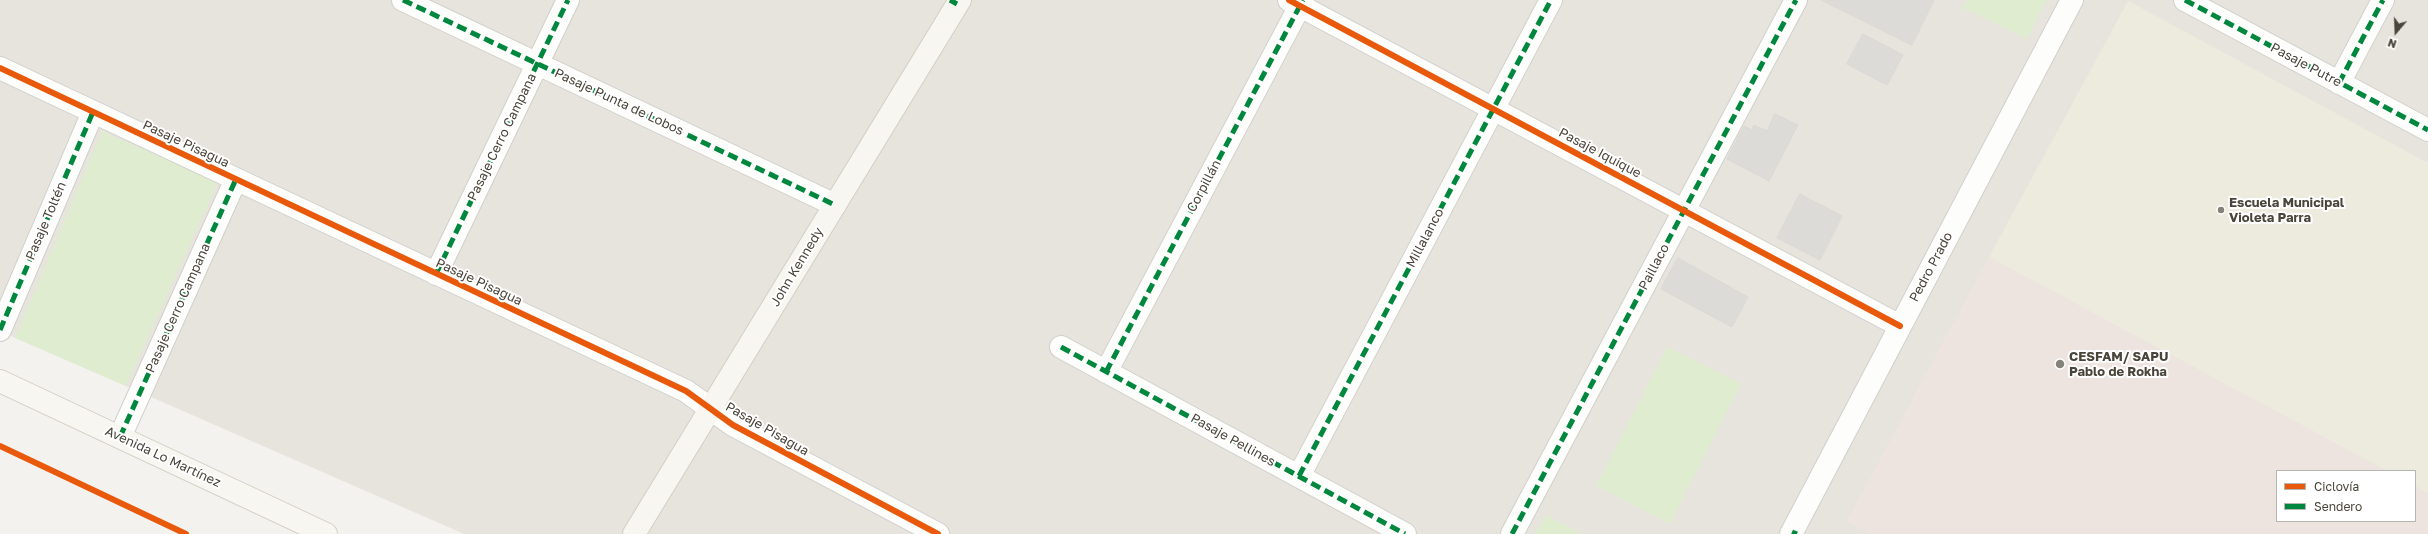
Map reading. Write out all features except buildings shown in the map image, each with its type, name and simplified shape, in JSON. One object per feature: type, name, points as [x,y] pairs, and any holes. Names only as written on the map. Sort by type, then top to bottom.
[{"type":"street","name":"Pasaje Punta de Lobos","points":[[403,0],[835,204]]},
{"type":"street","name":"Pasaje Cerro Campana","points":[[436,274],[568,0]]},
{"type":"street","name":"Millalanco","points":[[1299,476],[1551,0]]},
{"type":"street","name":"Paillaco","points":[[1512,534],[1796,0]]},
{"type":"street","name":"Pedro Prado","points":[[1793,533],[1900,326],[2072,0]]},
{"type":"street","name":"Pasaje Putre","points":[[2184,0],[2428,130]]},
{"type":"street","points":[[2339,83],[2383,0]]},
{"type":"street","name":"John Kennedy","points":[[634,534],[835,204],[956,1]]},
{"type":"street","name":"Pasaje Iquique","points":[[1297,2],[1900,326]]},
{"type":"street","name":"Corpillán","points":[[1106,372],[1297,2]]},
{"type":"street","name":"Pasaje Pisagua","points":[[0,68],[686,391],[733,425],[938,534]]},
{"type":"street","name":"Pasaje Toltén","points":[[0,330],[93,112]]},
{"type":"street","name":"Pasaje Cerro Campana","points":[[120,437],[236,179]]},
{"type":"street","name":"Pasaje Pellines","points":[[1060,347],[1405,534]]},
{"type":"street","name":"Avenida Lo Martínez","points":[[0,381],[326,534]]},
{"type":"shaded area","points":[[0,0],[2428,0],[2428,534],[464,534],[0,331]]},
{"type":"shaded area","name":"Escuela Municipal Violeta Parra","points":[[2128,1],[2428,163],[2428,493],[2416,487],[2416,470],[2385,470],[1989,257]]},
{"type":"shaded area","name":"CESFAM/ SAPU Pablo de Rokha","points":[[1989,257],[2385,470],[2276,470],[2276,522],[2416,522],[2416,487],[2428,493],[2428,534],[1872,534],[1847,521]]},
{"type":"green space","points":[[1967,0],[2047,0],[2027,39],[1963,8]]},
{"type":"green space","points":[[102,131],[218,182],[126,386],[15,338]]},
{"type":"green space","points":[[1667,347],[1741,384],[1670,524],[1596,486]]},
{"type":"green space","points":[[1546,515],[1582,534],[1535,534]]},
{"type":"marked path","points":[[403,0],[835,205]]},
{"type":"marked path","points":[[436,274],[568,0]]},
{"type":"marked path","points":[[950,0],[957,4]]},
{"type":"marked path","points":[[1106,372],[1303,0]]},
{"type":"marked path","points":[[1299,476],[1551,0]]},
{"type":"marked path","points":[[1512,534],[1796,0]]},
{"type":"marked path","points":[[2185,0],[2428,130]]},
{"type":"marked path","points":[[2339,83],[2383,0]]},
{"type":"marked path","points":[[0,330],[93,112]]},
{"type":"marked path","points":[[120,437],[236,179]]},
{"type":"marked path","points":[[1061,347],[1405,534]]},
{"type":"marked path","points":[[1792,532],[1797,534]]},
{"type":"cycle path","points":[[1289,0],[1900,326]]},
{"type":"cycle path","points":[[0,68],[686,391],[733,425],[938,534]]},
{"type":"cycle path","points":[[0,446],[186,534]]},
{"type":"place","name":"Escuela Municipal Violeta Parra","points":[[2221,210]]},
{"type":"place","name":"CESFAM/ SAPU Pablo de Rokha","points":[[2060,364]]}]
